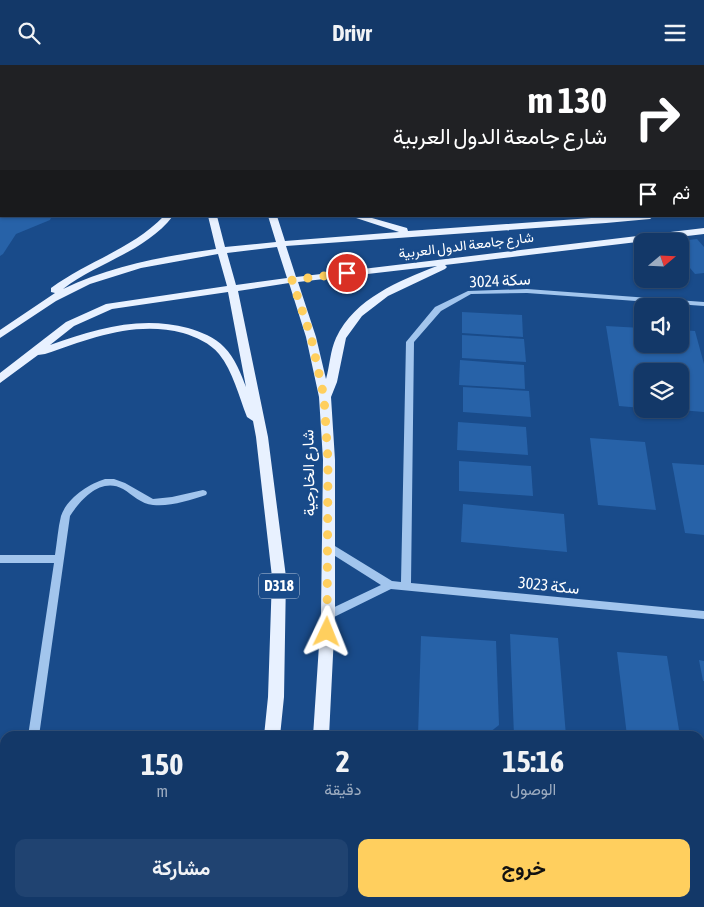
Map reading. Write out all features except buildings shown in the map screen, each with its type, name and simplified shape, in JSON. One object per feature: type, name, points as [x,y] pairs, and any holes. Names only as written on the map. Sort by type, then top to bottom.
[{"type":"main road","points":[[0,335],[60,286],[125,251],[147,236],[169,217]]},
{"type":"main road","name":"D318","points":[[212,217],[232,287],[262,437],[279,577],[276,697],[273,731]]},
{"type":"main road","name":"شارع الخارجية","points":[[272,217],[311,337],[324,397],[328,460],[326,546],[328,615],[321,731]]},
{"type":"main road","points":[[358,217],[411,232]]},
{"type":"main road","name":"شارع جامعة الدول العربية","points":[[33,309],[84,282],[114,272],[223,251],[411,232],[635,217]]},
{"type":"main road","name":"شارع جامعة الدول العربية","points":[[31,356],[70,324],[110,305],[232,287],[704,231]]},
{"type":"main road","points":[[324,397],[332,384],[340,338],[363,308],[391,289],[458,260]]},
{"type":"main road","points":[[0,379],[31,356],[104,331],[126,325],[151,324],[179,328],[206,339],[223,352],[262,437]]},
{"type":"street","name":"سكة 3024","points":[[406,586],[410,342],[438,309],[470,292],[527,291],[704,305]]},
{"type":"street","points":[[34,731],[66,515],[73,503],[83,494],[101,483],[112,481],[122,484],[150,501],[165,502],[203,493]]},
{"type":"street","name":"سكة 3023","points":[[326,546],[390,585],[704,615]]},
{"type":"street","points":[[0,559],[59,559]]},
{"type":"street","name":"سكة 3023","points":[[328,615],[390,585]]},
{"type":"route","points":[[327,632],[328,460],[324,397],[311,337],[292,280],[347,273]]}]
